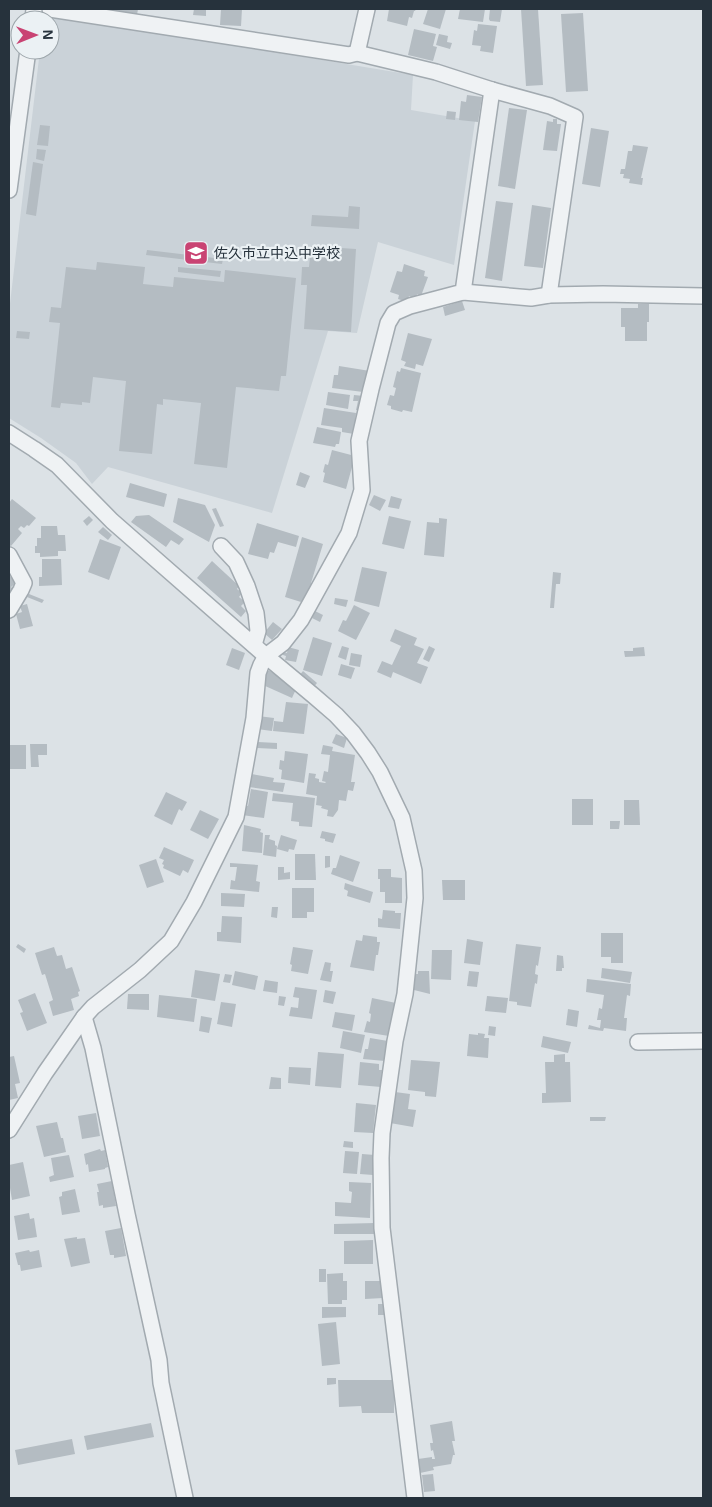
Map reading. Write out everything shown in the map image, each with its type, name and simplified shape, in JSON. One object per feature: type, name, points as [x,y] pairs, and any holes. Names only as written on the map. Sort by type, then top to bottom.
[{"type":"street","points":[[50,9],[349,55],[356,53],[436,72],[550,106],[575,117],[549,295]]},
{"type":"street","points":[[356,53],[367,9]]},
{"type":"street","points":[[9,190],[27,60]]},
{"type":"street","points":[[463,292],[492,90]]},
{"type":"street","points":[[9,1130],[45,1073],[84,1017],[93,1007],[140,970],[171,941],[194,902],[236,817],[252,727],[260,665],[266,656],[283,643],[302,620],[349,533],[362,490],[360,441],[388,323],[394,313],[410,306],[463,292],[531,298],[549,295],[603,294],[703,296]]},
{"type":"street","points":[[9,433],[57,465],[112,521],[336,715],[368,752],[380,772],[402,818],[414,871],[415,898],[405,994],[395,1041],[382,1133],[382,1228],[415,1498]]},
{"type":"street","points":[[221,546],[236,562],[256,613],[258,631],[254,645]]},
{"type":"street","points":[[9,555],[24,584],[9,610]]},
{"type":"street","points":[[84,1017],[93,1048],[127,1214],[160,1360],[161,1383],[185,1498]]},
{"type":"street","points":[[638,1042],[703,1041]]},
{"type":"shaded area","name":"佐久市立中込中学校","points":[[60,16],[413,75],[411,110],[475,121],[454,265],[378,242],[357,333],[328,331],[272,513],[108,467],[92,484],[76,463],[9,418],[9,312],[39,60],[60,60]]},
{"type":"building","points":[[116,9],[138,9],[137,15],[115,11]]},
{"type":"building","points":[[194,9],[206,9],[206,16],[193,15]]},
{"type":"building","points":[[221,9],[242,9],[241,26],[220,25]]},
{"type":"building","points":[[389,9],[416,9],[412,18],[409,17],[407,26],[387,21]]},
{"type":"building","points":[[428,9],[446,9],[440,29],[423,24]]},
{"type":"building","points":[[460,9],[485,9],[483,22],[458,19]]},
{"type":"building","points":[[490,9],[502,9],[500,22],[490,21]]},
{"type":"building","points":[[521,9],[538,9],[543,85],[526,86]]},
{"type":"building","points":[[583,13],[588,91],[566,92],[561,14]]},
{"type":"building","points":[[478,24],[497,26],[493,53],[480,51],[481,46],[472,45],[474,30],[477,31]]},
{"type":"building","points":[[414,29],[436,34],[433,46],[437,47],[433,61],[408,55]]},
{"type":"building","points":[[439,34],[448,36],[447,42],[452,43],[450,49],[436,45]]},
{"type":"building","points":[[467,95],[482,97],[478,122],[459,120],[461,101],[466,102]]},
{"type":"building","points":[[509,108],[527,110],[515,189],[498,186]]},
{"type":"building","points":[[447,111],[456,112],[455,120],[446,119]]},
{"type":"building","points":[[553,119],[557,119],[557,124],[561,124],[557,151],[543,150],[547,121],[553,122]]},
{"type":"building","points":[[40,125],[50,126],[48,146],[37,145]]},
{"type":"building","points":[[591,128],[609,131],[600,187],[582,184]]},
{"type":"building","points":[[633,145],[648,147],[641,178],[643,178],[642,185],[629,183],[630,179],[623,178],[624,174],[620,174],[621,169],[625,169],[628,151],[632,151]]},
{"type":"building","points":[[37,149],[46,150],[44,161],[36,159]]},
{"type":"building","points":[[33,162],[43,164],[36,216],[26,214]]},
{"type":"building","points":[[496,201],[513,203],[502,281],[485,278]]},
{"type":"building","points":[[532,205],[551,208],[543,268],[524,266]]},
{"type":"building","points":[[349,206],[360,207],[359,229],[311,226],[312,215],[348,217]]},
{"type":"building","points":[[311,246],[356,249],[351,332],[304,329],[307,285],[301,285],[302,267],[309,267]]},
{"type":"building","points":[[147,250],[223,259],[222,264],[146,255]]},
{"type":"building","points":[[97,262],[145,267],[143,284],[173,287],[174,277],[224,282],[225,270],[296,278],[286,376],[281,376],[279,391],[236,387],[227,468],[194,464],[201,403],[163,399],[163,405],[157,404],[152,454],[119,451],[126,381],[93,377],[90,403],[82,402],[82,405],[61,403],[60,408],[51,407],[60,323],[49,322],[51,307],[61,308],[66,267],[96,270]]},
{"type":"building","points":[[404,264],[425,271],[424,276],[428,277],[421,296],[417,294],[416,299],[409,296],[407,302],[398,299],[399,295],[390,292],[397,271],[402,272]]},
{"type":"building","points":[[178,267],[221,271],[220,277],[178,272]]},
{"type":"building","points":[[462,301],[465,310],[445,316],[443,307]]},
{"type":"building","points":[[638,304],[649,304],[647,341],[625,341],[625,327],[621,327],[621,308],[638,308]]},
{"type":"building","points":[[17,331],[30,332],[29,339],[16,338]]},
{"type":"building","points":[[408,333],[432,339],[423,366],[416,364],[415,369],[404,366],[406,362],[401,360]]},
{"type":"building","points":[[339,366],[370,371],[368,383],[365,383],[363,392],[332,388],[334,375],[338,375]]},
{"type":"building","points":[[401,368],[421,373],[412,412],[391,409],[391,406],[387,405],[390,395],[394,396],[396,388],[393,387],[397,371],[400,372]]},
{"type":"building","points":[[328,392],[350,395],[348,409],[326,405]]},
{"type":"building","points":[[354,395],[364,396],[361,411],[356,410],[358,401],[353,401]]},
{"type":"building","points":[[324,408],[356,413],[354,434],[342,432],[342,428],[321,425]]},
{"type":"building","points":[[317,427],[341,432],[339,444],[336,444],[335,447],[313,443]]},
{"type":"building","points":[[332,450],[355,456],[346,489],[323,482],[325,464],[328,465]]},
{"type":"building","points":[[300,472],[310,476],[305,488],[296,485]]},
{"type":"building","points":[[130,483],[167,494],[164,507],[126,497]]},
{"type":"building","points":[[374,495],[386,500],[380,511],[369,505]]},
{"type":"building","points":[[391,496],[402,499],[399,509],[388,507]]},
{"type":"building","points":[[178,498],[205,505],[215,525],[209,542],[173,522]]},
{"type":"building","points":[[12,499],[36,518],[29,526],[27,525],[24,528],[21,526],[18,529],[22,533],[11,546],[9,545],[9,503]]},
{"type":"building","points":[[216,508],[224,526],[220,527],[212,509]]},
{"type":"building","points":[[149,515],[184,539],[179,545],[171,540],[166,547],[131,522],[136,516]]},
{"type":"building","points":[[89,516],[93,520],[87,526],[83,521]]},
{"type":"building","points":[[389,516],[411,521],[404,549],[382,544]]},
{"type":"building","points":[[439,518],[447,519],[444,557],[424,555],[427,522],[439,523]]},
{"type":"building","points":[[257,523],[299,536],[296,547],[278,542],[274,553],[270,552],[268,559],[248,554]]},
{"type":"building","points":[[41,526],[57,526],[58,535],[65,535],[66,551],[58,551],[58,556],[40,557],[40,553],[35,553],[37,538],[41,538]]},
{"type":"building","points":[[103,527],[112,535],[108,540],[98,532]]},
{"type":"building","points":[[302,537],[323,544],[311,583],[314,584],[301,602],[285,597]]},
{"type":"building","points":[[100,539],[121,547],[109,580],[88,572]]},
{"type":"building","points":[[42,559],[61,559],[62,585],[39,586],[39,577],[42,577]]},
{"type":"building","points":[[212,561],[239,586],[237,589],[242,593],[239,597],[245,602],[241,606],[246,611],[241,617],[197,578]]},
{"type":"building","points":[[362,567],[387,572],[379,607],[354,601]]},
{"type":"building","points":[[553,572],[561,573],[560,584],[556,584],[554,608],[550,608]]},
{"type":"building","points":[[9,575],[16,583],[11,587],[15,591],[9,597]]},
{"type":"building","points":[[29,594],[44,600],[42,603],[27,597]]},
{"type":"building","points":[[335,598],[348,600],[346,607],[334,604]]},
{"type":"building","points":[[27,604],[33,626],[20,629],[16,614],[22,612],[20,606]]},
{"type":"building","points":[[354,605],[370,613],[356,640],[338,631],[343,620],[346,621]]},
{"type":"building","points":[[315,611],[323,615],[320,622],[312,618]]},
{"type":"building","points":[[273,622],[282,629],[272,640],[264,633]]},
{"type":"building","points":[[395,629],[417,638],[414,645],[424,649],[417,663],[428,667],[421,684],[393,672],[391,678],[377,672],[382,661],[392,665],[401,646],[390,641]]},
{"type":"building","points":[[313,637],[332,643],[322,676],[303,670]]},
{"type":"building","points":[[342,646],[349,648],[346,660],[338,657]]},
{"type":"building","points":[[429,646],[435,649],[429,662],[423,659]]},
{"type":"building","points":[[288,647],[299,650],[296,662],[285,660],[286,656],[283,655],[283,652],[287,653]]},
{"type":"building","points":[[644,647],[645,656],[625,657],[624,651],[633,651],[633,648]]},
{"type":"building","points":[[232,648],[245,653],[239,670],[226,665]]},
{"type":"building","points":[[351,653],[362,655],[360,667],[349,665]]},
{"type":"building","points":[[341,664],[355,668],[351,679],[338,675]]},
{"type":"building","points":[[266,671],[270,671],[296,689],[292,698],[263,685]]},
{"type":"building","points":[[303,671],[317,683],[313,688],[299,676]]},
{"type":"building","points":[[286,702],[308,704],[304,734],[273,731],[274,721],[283,722]]},
{"type":"building","points":[[258,716],[274,718],[272,731],[257,729]]},
{"type":"building","points":[[336,734],[347,738],[344,748],[332,743]]},
{"type":"building","points":[[258,742],[277,743],[277,749],[257,748]]},
{"type":"building","points":[[30,744],[47,744],[47,755],[38,755],[39,767],[31,767]]},
{"type":"building","points":[[9,745],[26,745],[26,769],[9,769]]},
{"type":"building","points":[[323,745],[333,747],[332,751],[355,755],[351,782],[355,782],[353,791],[348,790],[346,801],[339,800],[338,810],[333,817],[327,816],[328,810],[316,805],[317,796],[306,794],[309,773],[316,774],[315,778],[319,779],[319,782],[326,782],[322,781],[324,771],[328,772],[330,755],[321,754]]},
{"type":"building","points":[[285,751],[308,754],[304,783],[281,779],[280,760],[284,761]]},
{"type":"building","points":[[251,774],[274,778],[273,782],[285,783],[283,792],[249,787]]},
{"type":"building","points":[[251,789],[268,792],[264,818],[242,815],[244,805],[248,806]]},
{"type":"building","points":[[166,792],[187,802],[182,811],[179,809],[172,825],[154,816]]},
{"type":"building","points":[[273,793],[315,798],[312,827],[299,826],[299,822],[291,821],[293,803],[272,801]]},
{"type":"building","points":[[572,799],[593,799],[593,825],[572,825]]},
{"type":"building","points":[[624,800],[639,800],[640,825],[624,825]]},
{"type":"building","points":[[200,810],[219,819],[208,839],[190,830]]},
{"type":"building","points":[[610,821],[620,821],[619,829],[610,829]]},
{"type":"building","points":[[244,825],[261,829],[260,832],[263,833],[262,853],[242,851]]},
{"type":"building","points":[[322,831],[336,834],[333,843],[320,838]]},
{"type":"building","points":[[265,835],[270,835],[269,839],[275,841],[277,846],[276,857],[263,855]]},
{"type":"building","points":[[281,835],[297,840],[294,850],[289,849],[288,852],[277,849]]},
{"type":"building","points":[[164,847],[194,860],[188,873],[183,870],[180,876],[163,868],[164,860],[159,858]]},
{"type":"building","points":[[295,854],[315,854],[316,880],[295,880]]},
{"type":"building","points":[[340,855],[360,862],[353,882],[331,874],[333,868],[336,868]]},
{"type":"building","points":[[325,856],[330,856],[330,867],[325,868]]},
{"type":"building","points":[[156,859],[164,882],[147,888],[139,865]]},
{"type":"building","points":[[230,863],[258,865],[256,881],[260,882],[259,892],[230,889],[231,880],[235,881],[237,867],[230,867]]},
{"type":"building","points":[[278,867],[284,867],[284,873],[290,872],[290,879],[278,880]]},
{"type":"building","points":[[378,869],[391,869],[391,877],[402,878],[402,903],[385,903],[385,892],[380,892]]},
{"type":"building","points":[[442,880],[465,880],[465,900],[443,900]]},
{"type":"building","points":[[345,883],[373,892],[370,903],[347,896],[348,891],[344,889]]},
{"type":"building","points":[[292,888],[314,888],[314,912],[307,912],[307,918],[292,918]]},
{"type":"building","points":[[221,893],[245,894],[244,907],[221,906]]},
{"type":"building","points":[[272,907],[278,907],[277,918],[271,917]]},
{"type":"building","points":[[383,910],[401,913],[400,929],[378,927],[378,918],[382,919]]},
{"type":"building","points":[[222,916],[242,917],[241,943],[217,941],[217,932],[221,932]]},
{"type":"building","points":[[601,933],[623,933],[623,963],[611,963],[611,957],[601,957]]},
{"type":"building","points":[[363,935],[377,937],[377,942],[380,942],[374,971],[350,967],[356,940],[362,941]]},
{"type":"building","points":[[467,939],[483,942],[480,965],[464,963]]},
{"type":"building","points":[[18,944],[26,949],[24,953],[16,947]]},
{"type":"building","points":[[516,944],[541,947],[535,974],[538,975],[537,984],[535,983],[531,1007],[517,1005],[517,1002],[509,1001]]},
{"type":"building","points":[[54,947],[57,956],[62,955],[66,969],[72,967],[80,991],[78,992],[79,996],[71,999],[74,1010],[53,1016],[49,1002],[53,1000],[45,974],[42,975],[35,953]]},
{"type":"building","points":[[293,947],[313,950],[308,974],[291,971],[292,965],[290,964]]},
{"type":"building","points":[[432,950],[452,950],[451,980],[431,979]]},
{"type":"building","points":[[557,955],[563,956],[564,968],[562,968],[562,971],[556,971]]},
{"type":"building","points":[[325,962],[331,963],[330,971],[333,971],[331,982],[320,980]]},
{"type":"building","points":[[602,968],[632,972],[630,983],[601,978]]},
{"type":"building","points":[[195,970],[220,974],[215,1001],[191,997]]},
{"type":"building","points":[[235,971],[258,976],[255,990],[232,985]]},
{"type":"building","points":[[418,971],[429,971],[430,994],[414,990],[413,974],[418,974]]},
{"type":"building","points":[[469,971],[479,972],[477,987],[467,986]]},
{"type":"building","points":[[225,974],[232,975],[230,983],[223,982]]},
{"type":"building","points":[[587,979],[631,984],[630,996],[627,995],[624,1018],[627,1018],[626,1031],[604,1028],[603,1031],[588,1029],[589,1025],[600,1028],[601,1020],[597,1020],[599,1008],[602,1009],[604,995],[586,992]]},
{"type":"building","points":[[265,980],[278,982],[277,993],[263,991]]},
{"type":"building","points":[[295,987],[317,990],[312,1019],[289,1016],[291,1007],[298,1008],[299,998],[293,997]]},
{"type":"building","points":[[325,990],[336,992],[333,1004],[323,1002]]},
{"type":"building","points":[[35,993],[47,1023],[27,1031],[20,1013],[23,1012],[18,1000]]},
{"type":"building","points":[[128,994],[149,994],[149,1010],[127,1009]]},
{"type":"building","points":[[159,995],[197,999],[194,1022],[157,1017]]},
{"type":"building","points":[[279,996],[286,997],[284,1006],[278,1005]]},
{"type":"building","points":[[487,996],[508,998],[506,1013],[485,1011]]},
{"type":"building","points":[[372,998],[396,1003],[389,1036],[364,1032],[367,1021],[370,1022],[371,1014],[369,1013]]},
{"type":"building","points":[[221,1002],[236,1004],[232,1027],[217,1024]]},
{"type":"building","points":[[568,1009],[579,1011],[577,1027],[566,1025]]},
{"type":"building","points":[[335,1012],[355,1015],[352,1031],[332,1027]]},
{"type":"building","points":[[201,1016],[212,1018],[209,1033],[199,1031]]},
{"type":"building","points":[[489,1026],[496,1027],[495,1036],[488,1035]]},
{"type":"building","points":[[343,1031],[365,1035],[361,1053],[340,1048]]},
{"type":"building","points":[[478,1033],[485,1034],[484,1038],[489,1038],[488,1058],[467,1056],[469,1034],[478,1035]]},
{"type":"building","points":[[543,1036],[571,1042],[568,1053],[541,1047]]},
{"type":"building","points":[[370,1038],[388,1041],[385,1061],[363,1059],[365,1049],[368,1049]]},
{"type":"building","points":[[318,1052],[344,1054],[341,1088],[315,1086]]},
{"type":"building","points":[[565,1054],[565,1062],[570,1062],[571,1102],[542,1103],[542,1093],[546,1093],[545,1062],[554,1062],[554,1055]]},
{"type":"building","points":[[14,1056],[20,1083],[15,1084],[18,1098],[9,1100],[9,1057]]},
{"type":"building","points":[[411,1060],[440,1062],[436,1097],[425,1096],[425,1092],[408,1090]]},
{"type":"building","points":[[360,1062],[379,1064],[379,1070],[382,1070],[381,1087],[358,1085]]},
{"type":"building","points":[[289,1067],[311,1068],[310,1085],[288,1083]]},
{"type":"building","points":[[271,1077],[281,1078],[281,1089],[269,1089]]},
{"type":"building","points":[[395,1092],[410,1094],[408,1109],[416,1110],[413,1127],[390,1123]]},
{"type":"building","points":[[356,1103],[376,1105],[373,1133],[354,1132]]},
{"type":"building","points":[[96,1113],[100,1136],[82,1139],[78,1116]]},
{"type":"building","points":[[590,1117],[606,1117],[605,1121],[590,1121]]},
{"type":"building","points":[[57,1122],[66,1152],[44,1157],[36,1126]]},
{"type":"building","points":[[344,1141],[353,1142],[353,1148],[343,1147]]},
{"type":"building","points":[[100,1149],[101,1151],[105,1150],[108,1167],[89,1172],[84,1154]]},
{"type":"building","points":[[345,1151],[359,1152],[357,1174],[343,1173]]},
{"type":"building","points":[[362,1154],[375,1155],[373,1175],[360,1174]]},
{"type":"building","points":[[69,1155],[74,1177],[50,1182],[49,1177],[54,1175],[51,1158]]},
{"type":"building","points":[[23,1162],[30,1196],[12,1200],[9,1165]]},
{"type":"building","points":[[112,1181],[116,1206],[103,1208],[103,1205],[99,1206],[97,1184]]},
{"type":"building","points":[[349,1182],[371,1183],[370,1218],[335,1216],[335,1202],[351,1203],[352,1192],[349,1191]]},
{"type":"building","points":[[75,1189],[80,1212],[62,1215],[59,1197],[62,1196],[62,1192]]},
{"type":"building","points":[[29,1213],[30,1219],[34,1218],[37,1237],[18,1240],[14,1216]]},
{"type":"building","points":[[375,1223],[375,1234],[334,1234],[334,1224]]},
{"type":"building","points":[[121,1228],[126,1256],[114,1258],[114,1255],[110,1255],[105,1231]]},
{"type":"building","points":[[77,1237],[77,1239],[85,1238],[90,1263],[71,1267],[64,1239]]},
{"type":"building","points":[[373,1240],[373,1264],[344,1264],[344,1241]]},
{"type":"building","points":[[29,1250],[30,1252],[39,1250],[42,1267],[21,1271],[15,1253]]},
{"type":"building","points":[[319,1269],[326,1269],[326,1282],[319,1282]]},
{"type":"building","points":[[343,1273],[343,1281],[347,1281],[347,1300],[342,1300],[342,1304],[328,1304],[327,1274]]},
{"type":"building","points":[[365,1281],[382,1281],[383,1298],[365,1299]]},
{"type":"building","points":[[378,1304],[385,1304],[386,1315],[378,1315]]},
{"type":"building","points":[[322,1307],[346,1307],[346,1317],[322,1318]]},
{"type":"building","points":[[336,1322],[340,1364],[322,1366],[318,1324]]},
{"type":"building","points":[[327,1378],[336,1378],[336,1384],[327,1385]]},
{"type":"building","points":[[338,1380],[394,1380],[394,1413],[362,1413],[361,1406],[339,1407]]},
{"type":"building","points":[[452,1421],[455,1441],[452,1441],[455,1455],[453,1455],[451,1464],[433,1467],[434,1470],[420,1473],[418,1459],[432,1457],[432,1459],[435,1459],[433,1450],[431,1451],[430,1443],[433,1443],[430,1425]]},
{"type":"building","points":[[151,1423],[154,1437],[87,1450],[84,1436]]},
{"type":"building","points":[[72,1439],[75,1454],[18,1465],[15,1450]]},
{"type":"building","points":[[433,1474],[435,1491],[424,1492],[422,1475]]},
{"type":"place","name":"佐久市立中込中学校","points":[[196,253]]}]
